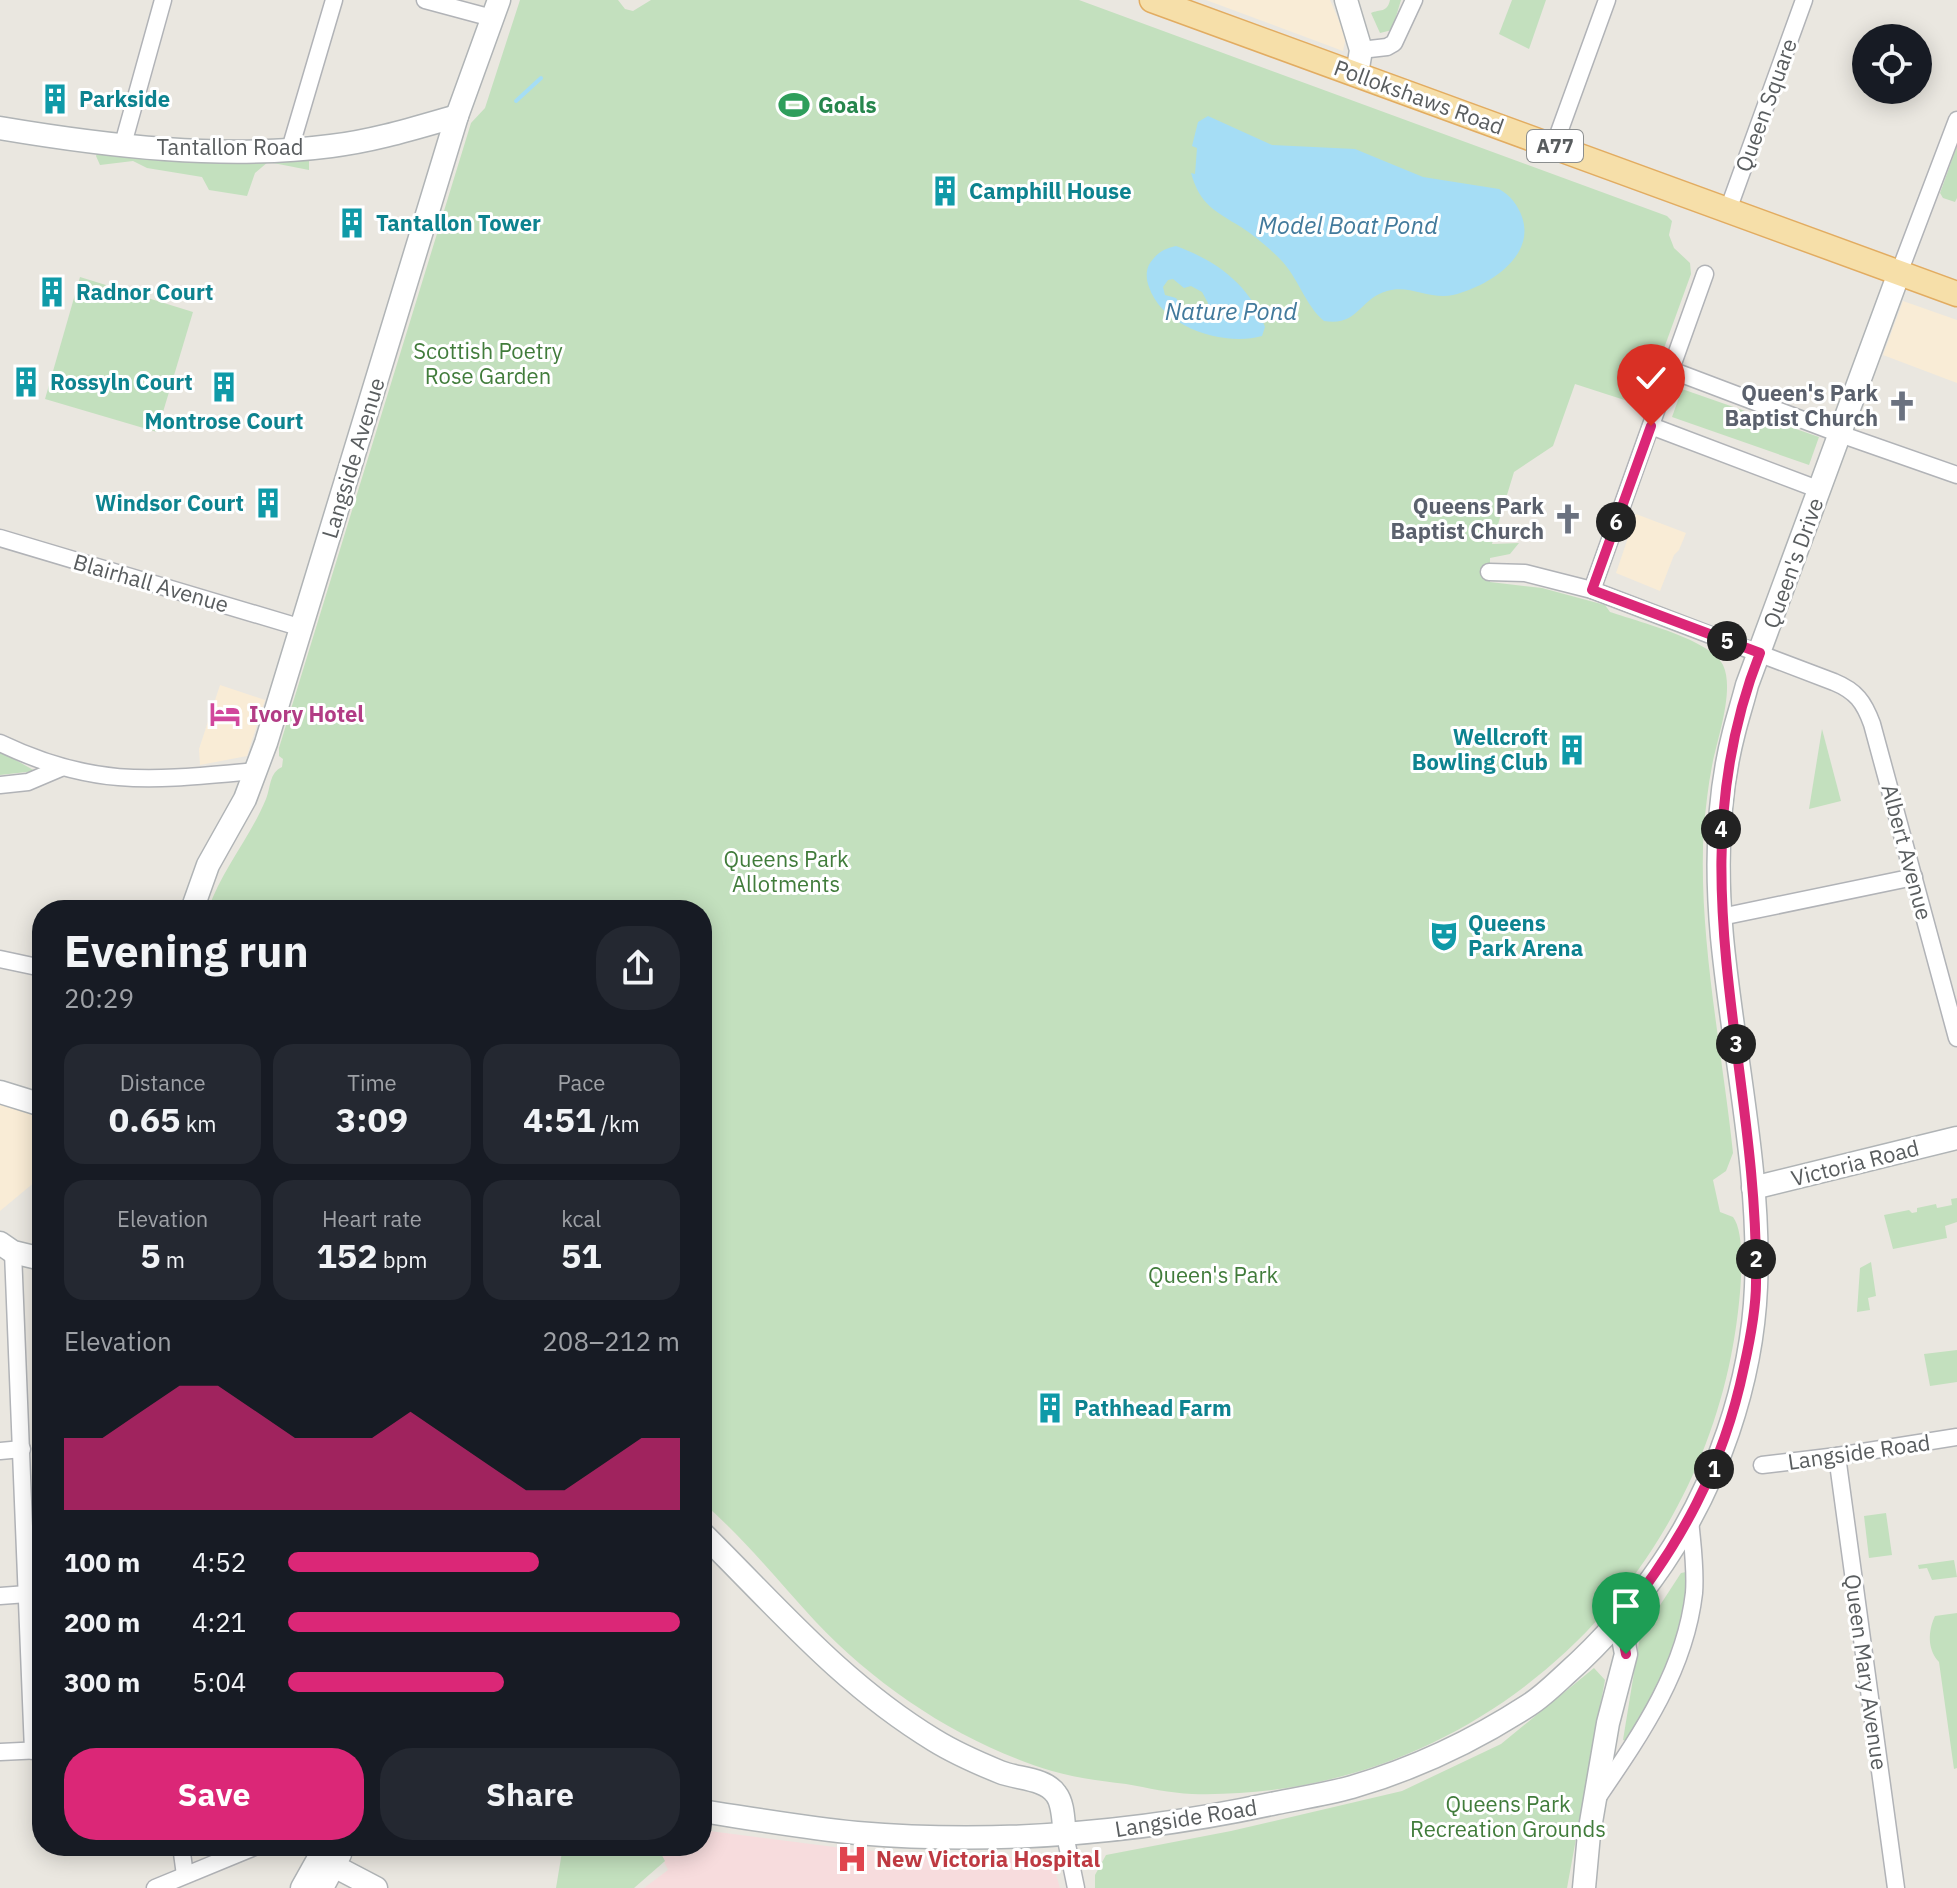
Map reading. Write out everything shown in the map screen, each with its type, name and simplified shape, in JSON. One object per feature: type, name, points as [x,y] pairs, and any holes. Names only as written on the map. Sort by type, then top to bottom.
[{"type":"main road","name":"Pollokshaws Road","points":[[1152,0],[1957,294]]},
{"type":"street","points":[[123,144],[163,0]]},
{"type":"street","points":[[290,149],[334,0]]},
{"type":"street","points":[[425,0],[495,9]]},
{"type":"street","points":[[1346,0],[1361,50],[1357,74]]},
{"type":"street","points":[[1361,50],[1387,47],[1394,43],[1414,0]]},
{"type":"street","points":[[1554,146],[1607,0]]},
{"type":"street","name":"Queen Square","points":[[1728,210],[1804,0]]},
{"type":"street","name":"Langside Avenue","points":[[196,900],[208,865],[245,799],[256,771],[457,116],[495,9]]},
{"type":"street","name":"Tantallon Road","points":[[0,128],[123,144],[236,151],[358,142],[457,116]]},
{"type":"street","points":[[1899,273],[1957,120]]},
{"type":"street","name":"Queen's Drive","points":[[1690,1519],[1727,1432],[1748,1351],[1756,1285],[1753,1188],[1721,917],[1720,857],[1726,775],[1747,685],[1899,273]]},
{"type":"street","points":[[1592,590],[1705,274]]},
{"type":"street","points":[[1671,370],[1957,475]]},
{"type":"street","points":[[1651,426],[1820,490]]},
{"type":"street","name":"Blairhall Avenue","points":[[0,538],[302,628]]},
{"type":"street","name":"Albert Avenue","points":[[1489,572],[1525,573],[1592,590],[1854,692],[1869,714],[1957,1038]]},
{"type":"street","points":[[0,743],[61,768],[134,780],[256,771]]},
{"type":"street","points":[[0,785],[28,782],[61,768]]},
{"type":"street","points":[[1721,917],[1914,877]]},
{"type":"street","points":[[0,959],[32,966]]},
{"type":"street","points":[[0,1092],[32,1102]]},
{"type":"street","name":"Victoria Road","points":[[1753,1188],[1957,1138]]},
{"type":"street","points":[[32,1256],[4,1247],[22,1449],[32,1665]]},
{"type":"street","name":"Langside Road","points":[[1762,1465],[1957,1437]]},
{"type":"street","points":[[0,1451],[22,1449]]},
{"type":"street","name":"Queen Mary Avenue","points":[[1837,1456],[1896,1888]]},
{"type":"street","points":[[1595,1800],[1641,1735],[1680,1654],[1694,1593],[1690,1519]]},
{"type":"street","name":"Langside Road","points":[[712,1812],[855,1833],[919,1837],[1065,1835],[1198,1820],[1353,1786],[1444,1753],[1533,1703],[1616,1625],[1644,1590],[1690,1519]]},
{"type":"street","points":[[712,1543],[815,1650],[895,1715],[962,1756],[1042,1783],[1055,1792],[1059,1799],[1076,1888]]},
{"type":"street","points":[[0,1596],[27,1594]]},
{"type":"street","points":[[1584,1888],[1608,1723],[1626,1654],[1616,1625]]},
{"type":"street","points":[[0,1752],[32,1751]]},
{"type":"street","points":[[182,1856],[185,1875]]},
{"type":"street","points":[[155,1888],[232,1856]]},
{"type":"street","points":[[302,1888],[326,1856]]},
{"type":"street","points":[[322,1888],[328,1856]]},
{"type":"street","points":[[334,1856],[376,1888]]},
{"type":"shaded area","points":[[1206,0],[1330,0],[1346,37],[1343,51]]},
{"type":"shaded area","points":[[1903,301],[1957,320],[1957,383],[1883,355]]},
{"type":"shaded area","points":[[1636,514],[1686,533],[1660,591],[1616,573]]},
{"type":"shaded area","name":"Ivory Hotel","points":[[220,685],[265,700],[247,756],[200,765],[199,749]]},
{"type":"shaded area","points":[[0,1083],[32,1094],[32,1184],[0,1211]]},
{"type":"shaded area","name":"New Victoria Hospital","points":[[712,1831],[850,1849],[949,1857],[1030,1857],[1048,1860],[1060,1888],[644,1888],[668,1870],[662,1856],[712,1856]]},
{"type":"green space","name":"Queen's Park","points":[[520,0],[618,0],[625,9],[633,11],[651,0],[1079,0],[1667,216],[1672,221],[1669,235],[1674,248],[1690,263],[1691,274],[1643,406],[1575,384],[1553,446],[1514,472],[1492,544],[1519,543],[1510,554],[1490,558],[1490,582],[1542,588],[1605,605],[1610,612],[1704,647],[1723,665],[1726,701],[1708,788],[1703,866],[1707,948],[1733,1153],[1726,1171],[1713,1180],[1720,1212],[1733,1217],[1741,1244],[1741,1284],[1736,1326],[1731,1356],[1704,1448],[1662,1533],[1608,1608],[1541,1673],[1465,1726],[1380,1764],[1289,1788],[1192,1794],[1052,1771],[986,1746],[924,1711],[840,1646],[712,1511],[712,900],[212,900],[266,799],[273,777],[282,767],[279,748],[471,123],[485,108]]},
{"type":"green space","points":[[1390,0],[1401,0],[1392,30],[1380,33],[1371,13],[1385,9]]},
{"type":"green space","points":[[1512,0],[1546,0],[1529,49],[1499,34]]},
{"type":"green space","points":[[1957,146],[1955,202],[1943,198],[1940,193]]},
{"type":"green space","points":[[98,150],[295,155],[309,160],[309,170],[268,162],[255,173],[247,196],[209,190],[202,177],[147,168],[133,161],[100,165],[96,156]]},
{"type":"green space","points":[[80,277],[193,312],[157,432],[45,399]]},
{"type":"green space","points":[[1682,389],[1819,437],[1809,465],[1672,417]]},
{"type":"green space","points":[[1822,729],[1841,801],[1809,809]]},
{"type":"green space","points":[[0,751],[35,771],[0,775]]},
{"type":"green space","points":[[1957,1198],[1957,1222],[1945,1226],[1947,1238],[1893,1249],[1884,1215],[1909,1210],[1917,1212],[1917,1208],[1936,1204],[1937,1208],[1952,1205],[1951,1199]]},
{"type":"green space","points":[[1871,1262],[1876,1296],[1868,1298],[1870,1310],[1857,1312],[1860,1268]]},
{"type":"green space","points":[[1957,1350],[1957,1382],[1930,1386],[1924,1354]]},
{"type":"green space","points":[[1886,1513],[1892,1555],[1869,1558],[1864,1516]]},
{"type":"green space","points":[[1954,1560],[1957,1577],[1932,1580],[1927,1568],[1919,1569],[1918,1565]]},
{"type":"green space","points":[[1686,1572],[1688,1591],[1685,1612],[1670,1659],[1647,1705],[1626,1741],[1623,1740],[1640,1636],[1681,1573]]},
{"type":"green space","points":[[1957,1613],[1957,1768],[1954,1769],[1939,1662],[1930,1640],[1935,1616]]},
{"type":"green space","name":"Queens Park Recreation Grounds","points":[[1594,1668],[1605,1680],[1567,1888],[1095,1888],[1095,1875],[1106,1855],[1231,1831],[1402,1791],[1501,1744]]},
{"type":"green space","points":[[561,1856],[662,1856],[665,1861],[634,1888],[556,1888]]},
{"type":"water","name":"Model Boat Pond","points":[[1208,116],[1272,145],[1355,149],[1423,177],[1499,189],[1516,204],[1522,217],[1522,245],[1506,268],[1466,291],[1436,296],[1395,289],[1371,299],[1344,320],[1324,321],[1280,259],[1251,234],[1216,211],[1199,193],[1191,173],[1195,174],[1197,148],[1192,146],[1198,122]]},
{"type":"water","name":"Nature Pond","points":[[1176,246],[1218,267],[1241,287],[1259,312],[1265,327],[1262,336],[1230,339],[1213,336],[1180,323],[1167,313],[1149,287],[1147,271],[1156,256]],"holes":[[[1173,279],[1184,288],[1191,286],[1202,292],[1208,303],[1205,312],[1193,315],[1176,298],[1165,295],[1163,287]]]},
{"type":"waterway","points":[[516,101],[541,78]]},
{"type":"place","name":"Parkside","points":[[55,99]]},
{"type":"place","name":"Goals","points":[[794,105]]},
{"type":"place","name":"Camphill House","points":[[945,191]]},
{"type":"place","name":"Tantallon Tower","points":[[352,223]]},
{"type":"place","name":"Radnor Court","points":[[52,292]]},
{"type":"place","name":"Rossyln Court","points":[[26,382]]},
{"type":"place","name":"Montrose Court","points":[[224,387]]},
{"type":"place","name":"Queen's Park Baptist Church","points":[[1902,406]]},
{"type":"place","name":"Windsor Court","points":[[268,503]]},
{"type":"place","name":"Queens Park Baptist Church","points":[[1568,519]]},
{"type":"place","name":"Ivory Hotel","points":[[225,714]]},
{"type":"place","name":"Wellcroft Bowling Club","points":[[1572,750]]},
{"type":"place","name":"Queens Park Arena","points":[[1444,936]]},
{"type":"place","name":"Pathhead Farm","points":[[1050,1408]]},
{"type":"place","name":"New Victoria Hospital","points":[[852,1859]]},
{"type":"route","points":[[1626,1654],[1616,1625],[1644,1590],[1690,1519],[1725,1438],[1748,1351],[1756,1285],[1753,1188],[1722,936],[1720,879],[1726,775],[1747,685],[1760,653],[1592,590],[1651,426]]},
{"type":"park label","name":"Scottish Poetry Rose Garden","points":[[488,364]]},
{"type":"park label","name":"Queens Park Allotments","points":[[786,872]]}]
